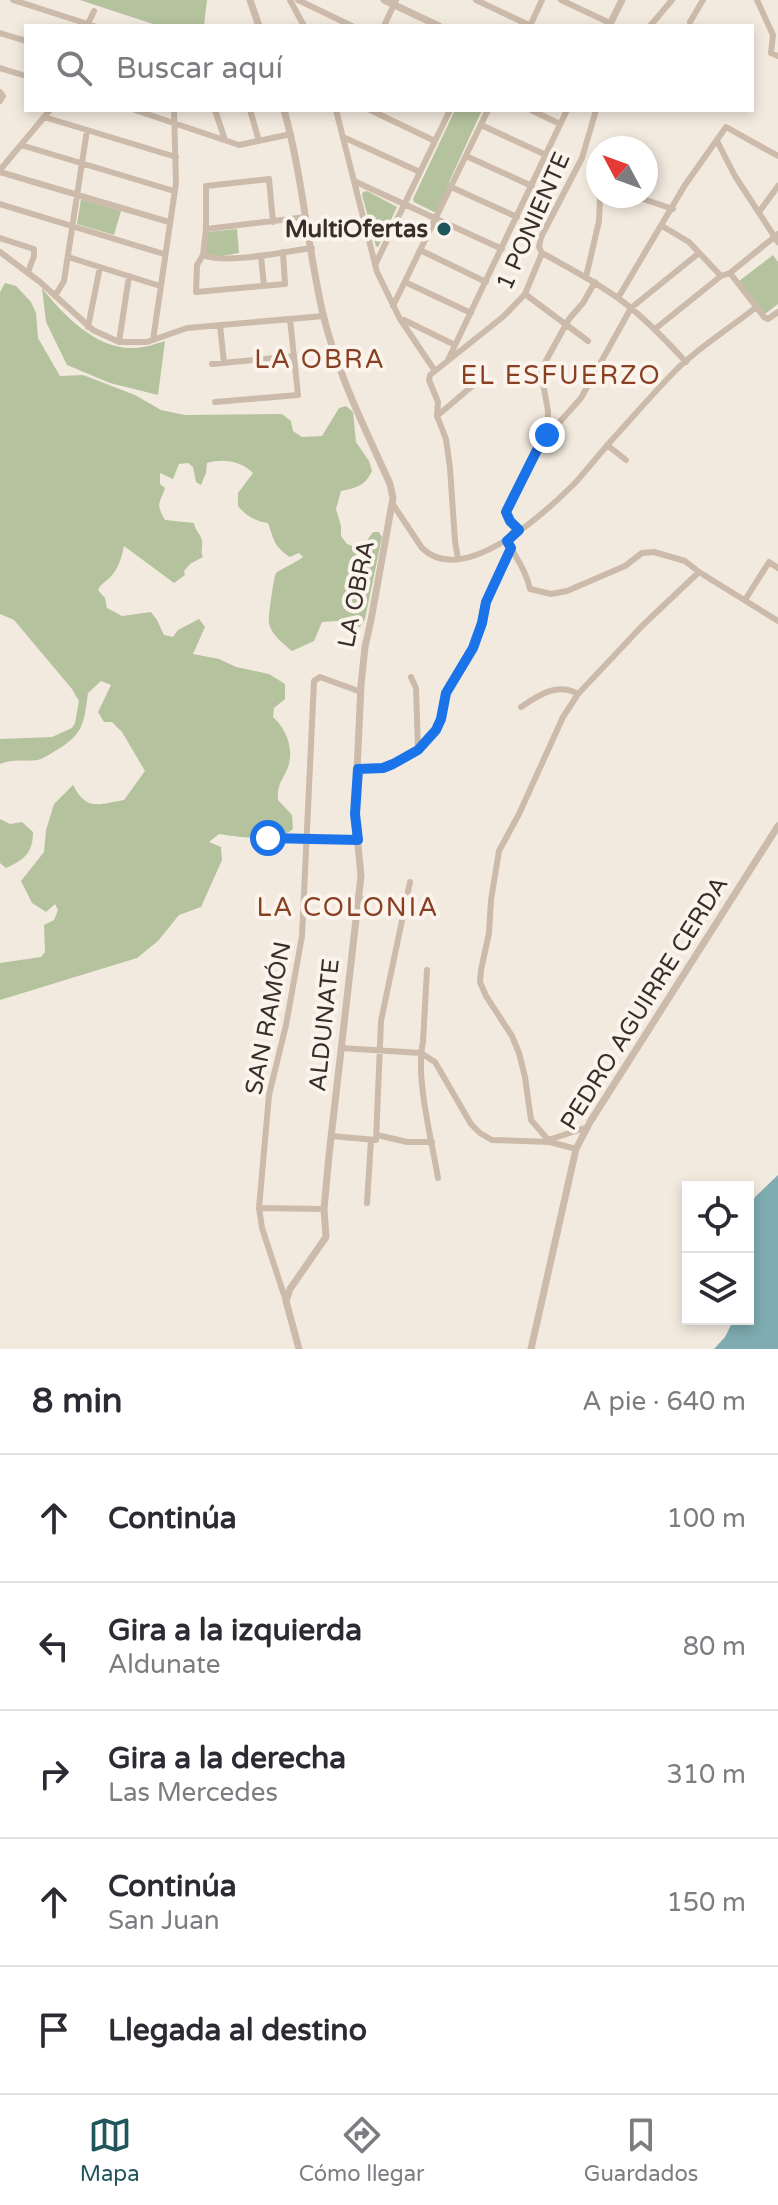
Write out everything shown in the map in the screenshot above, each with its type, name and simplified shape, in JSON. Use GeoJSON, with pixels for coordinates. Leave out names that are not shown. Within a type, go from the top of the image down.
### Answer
{"type":"FeatureCollection","features":[{"type":"Feature","properties":{"kind":"street"},"geometry":{"type":"LineString","coordinates":[[13,0],[87,24]]}},
{"type":"Feature","properties":{"kind":"street"},"geometry":{"type":"LineString","coordinates":[[250,0],[258,24]]}},
{"type":"Feature","properties":{"kind":"street"},"geometry":{"type":"LineString","coordinates":[[290,0],[303,24]]}},
{"type":"Feature","properties":{"kind":"street"},"geometry":{"type":"LineString","coordinates":[[298,0],[348,24]]}},
{"type":"Feature","properties":{"kind":"street"},"geometry":{"type":"LineString","coordinates":[[384,0],[395,2],[435,24]]}},
{"type":"Feature","properties":{"kind":"street"},"geometry":{"type":"LineString","coordinates":[[476,0],[527,24]]}},
{"type":"Feature","properties":{"kind":"street"},"geometry":{"type":"LineString","coordinates":[[497,10],[501,0]]}},
{"type":"Feature","properties":{"kind":"street"},"geometry":{"type":"LineString","coordinates":[[532,24],[542,0]]}},
{"type":"Feature","properties":{"kind":"street"},"geometry":{"type":"LineString","coordinates":[[561,0],[607,24]]}},
{"type":"Feature","properties":{"kind":"street"},"geometry":{"type":"LineString","coordinates":[[610,24],[622,0]]}},
{"type":"Feature","properties":{"kind":"street"},"geometry":{"type":"LineString","coordinates":[[652,24],[672,0]]}},
{"type":"Feature","properties":{"kind":"street"},"geometry":{"type":"LineString","coordinates":[[690,22],[703,0]]}},
{"type":"Feature","properties":{"kind":"street"},"geometry":{"type":"LineString","coordinates":[[757,0],[773,35],[774,54]]}},
{"type":"Feature","properties":{"kind":"street"},"geometry":{"type":"LineString","coordinates":[[385,24],[395,2]]}},
{"type":"Feature","properties":{"kind":"street"},"geometry":{"type":"LineString","coordinates":[[90,24],[94,11]]}},
{"type":"Feature","properties":{"kind":"street"},"geometry":{"type":"LineString","coordinates":[[0,33],[24,40]]}},
{"type":"Feature","properties":{"kind":"street"},"geometry":{"type":"LineString","coordinates":[[0,68],[24,75]]}},
{"type":"Feature","properties":{"kind":"street"},"geometry":{"type":"LineString","coordinates":[[48,112],[0,171],[169,222]]}},
{"type":"Feature","properties":{"kind":"street"},"geometry":{"type":"LineString","coordinates":[[142,112],[239,145],[291,134]]}},
{"type":"Feature","properties":{"kind":"street"},"geometry":{"type":"LineString","coordinates":[[153,340],[174,191],[174,112]]}},
{"type":"Feature","properties":{"kind":"street"},"geometry":{"type":"LineString","coordinates":[[216,112],[225,140]]}},
{"type":"Feature","properties":{"kind":"street"},"geometry":{"type":"LineString","coordinates":[[251,112],[259,141]]}},
{"type":"Feature","properties":{"kind":"street"},"geometry":{"type":"LineString","coordinates":[[285,112],[324,316],[344,382],[391,488],[392,503],[428,554],[439,558],[458,559],[509,544]]}},
{"type":"Feature","properties":{"kind":"street"},"geometry":{"type":"LineString","coordinates":[[337,112],[375,265],[400,319],[435,371],[429,380],[438,402],[445,409]]}},
{"type":"Feature","properties":{"kind":"street"},"geometry":{"type":"LineString","coordinates":[[339,120],[343,112]]}},
{"type":"Feature","properties":{"kind":"street"},"geometry":{"type":"LineString","coordinates":[[374,112],[435,141]]}},
{"type":"Feature","properties":{"kind":"street"},"geometry":{"type":"LineString","coordinates":[[375,265],[449,112]]}},
{"type":"Feature","properties":{"kind":"street"},"geometry":{"type":"LineString","coordinates":[[393,306],[487,112]]}},
{"type":"Feature","properties":{"kind":"street"},"geometry":{"type":"LineString","coordinates":[[535,112],[560,124]]}},
{"type":"Feature","properties":{"kind":"street"},"geometry":{"type":"LineString","coordinates":[[447,361],[566,112]]}},
{"type":"Feature","properties":{"kind":"street","name":"1 PONIENTE"},"geometry":{"type":"LineString","coordinates":[[435,371],[504,316],[525,294],[542,253],[539,247],[541,237],[582,158],[595,112]]}},
{"type":"Feature","properties":{"kind":"street"},"geometry":{"type":"LineString","coordinates":[[44,117],[176,157]]}},
{"type":"Feature","properties":{"kind":"street"},"geometry":{"type":"LineString","coordinates":[[481,125],[546,155]]}},
{"type":"Feature","properties":{"kind":"street"},"geometry":{"type":"LineString","coordinates":[[618,298],[685,185],[726,127],[778,156]]}},
{"type":"Feature","properties":{"kind":"street"},"geometry":{"type":"LineString","coordinates":[[55,296],[62,286],[68,257],[87,130]]}},
{"type":"Feature","properties":{"kind":"street"},"geometry":{"type":"LineString","coordinates":[[343,137],[420,172]]}},
{"type":"Feature","properties":{"kind":"street"},"geometry":{"type":"LineString","coordinates":[[655,329],[721,276],[730,273],[777,238],[735,176],[717,141]]}},
{"type":"Feature","properties":{"kind":"street"},"geometry":{"type":"LineString","coordinates":[[21,145],[174,191]]}},
{"type":"Feature","properties":{"kind":"street"},"geometry":{"type":"LineString","coordinates":[[466,156],[532,186]]}},
{"type":"Feature","properties":{"kind":"street"},"geometry":{"type":"LineString","coordinates":[[273,222],[269,179],[206,186],[206,229],[203,255],[197,265],[196,292],[285,284],[283,252]]}},
{"type":"Feature","properties":{"kind":"street"},"geometry":{"type":"LineString","coordinates":[[354,181],[502,249]]}},
{"type":"Feature","properties":{"kind":"street"},"geometry":{"type":"LineString","coordinates":[[759,212],[778,186]]}},
{"type":"Feature","properties":{"kind":"street"},"geometry":{"type":"LineString","coordinates":[[451,187],[517,217]]}},
{"type":"Feature","properties":{"kind":"street"},"geometry":{"type":"LineString","coordinates":[[0,204],[164,254]]}},
{"type":"Feature","properties":{"kind":"street"},"geometry":{"type":"LineString","coordinates":[[658,204],[673,209]]}},
{"type":"Feature","properties":{"kind":"street"},"geometry":{"type":"LineString","coordinates":[[586,277],[597,232],[599,208]]}},
{"type":"Feature","properties":{"kind":"street"},"geometry":{"type":"LineString","coordinates":[[206,229],[306,217]]}},
{"type":"Feature","properties":{"kind":"street"},"geometry":{"type":"LineString","coordinates":[[662,226],[682,237],[721,276]]}},
{"type":"Feature","properties":{"kind":"street"},"geometry":{"type":"LineString","coordinates":[[0,238],[34,249],[28,272]]}},
{"type":"Feature","properties":{"kind":"street"},"geometry":{"type":"LineString","coordinates":[[203,255],[211,259],[261,256],[312,248]]}},
{"type":"Feature","properties":{"kind":"street"},"geometry":{"type":"LineString","coordinates":[[420,250],[486,282]]}},
{"type":"Feature","properties":{"kind":"street"},"geometry":{"type":"LineString","coordinates":[[0,252],[28,272],[88,327],[119,342],[153,340],[182,329],[324,316]]}},
{"type":"Feature","properties":{"kind":"street"},"geometry":{"type":"LineString","coordinates":[[542,253],[618,298],[655,329],[686,362]]}},
{"type":"Feature","properties":{"kind":"street"},"geometry":{"type":"LineString","coordinates":[[519,530],[506,512],[547,435],[565,419],[581,398],[631,308],[699,253]]}},
{"type":"Feature","properties":{"kind":"street"},"geometry":{"type":"LineString","coordinates":[[261,256],[264,286]]}},
{"type":"Feature","properties":{"kind":"street"},"geometry":{"type":"LineString","coordinates":[[68,257],[160,286]]}},
{"type":"Feature","properties":{"kind":"street"},"geometry":{"type":"LineString","coordinates":[[88,327],[100,267]]}},
{"type":"Feature","properties":{"kind":"street"},"geometry":{"type":"LineString","coordinates":[[730,273],[755,308],[768,319],[778,312]]}},
{"type":"Feature","properties":{"kind":"street"},"geometry":{"type":"LineString","coordinates":[[119,342],[129,276]]}},
{"type":"Feature","properties":{"kind":"street"},"geometry":{"type":"LineString","coordinates":[[405,282],[471,313]]}},
{"type":"Feature","properties":{"kind":"street"},"geometry":{"type":"LineString","coordinates":[[547,435],[548,411],[541,372],[595,282]]}},
{"type":"Feature","properties":{"kind":"street"},"geometry":{"type":"LineString","coordinates":[[525,294],[588,341]]}},
{"type":"Feature","properties":{"kind":"street"},"geometry":{"type":"LineString","coordinates":[[358,769],[383,768],[418,750],[432,736],[439,724],[446,693],[473,648],[486,602],[509,544],[519,530],[567,491],[686,362],[755,308]]}},
{"type":"Feature","properties":{"kind":"street"},"geometry":{"type":"LineString","coordinates":[[215,402],[298,395],[290,319]]}},
{"type":"Feature","properties":{"kind":"street"},"geometry":{"type":"LineString","coordinates":[[400,319],[455,345]]}},
{"type":"Feature","properties":{"kind":"street"},"geometry":{"type":"LineString","coordinates":[[220,325],[224,363]]}},
{"type":"Feature","properties":{"kind":"street"},"geometry":{"type":"LineString","coordinates":[[212,364],[294,356]]}},
{"type":"Feature","properties":{"kind":"street"},"geometry":{"type":"LineString","coordinates":[[437,416],[477,382]]}},
{"type":"Feature","properties":{"kind":"street"},"geometry":{"type":"LineString","coordinates":[[438,402],[437,416],[449,456],[458,559]]}},
{"type":"Feature","properties":{"kind":"street"},"geometry":{"type":"LineString","coordinates":[[607,445],[626,460]]}},
{"type":"Feature","properties":{"kind":"street","name":"LA OBRA"},"geometry":{"type":"LineString","coordinates":[[361,692],[365,647],[392,503]]}},
{"type":"Feature","properties":{"kind":"street"},"geometry":{"type":"LineString","coordinates":[[509,544],[527,576],[530,589],[551,594],[567,591],[610,573],[648,552],[685,561],[778,621]]}},
{"type":"Feature","properties":{"kind":"street"},"geometry":{"type":"LineString","coordinates":[[745,600],[769,562],[778,568]]}},
{"type":"Feature","properties":{"kind":"street"},"geometry":{"type":"LineString","coordinates":[[549,1141],[531,1120],[519,1053],[480,982],[499,851],[563,717],[578,694],[643,625],[699,572]]}},
{"type":"Feature","properties":{"kind":"street","name":"SAN RAMÓN"},"geometry":{"type":"LineString","coordinates":[[286,1301],[262,1228],[259,1208],[269,1095],[286,1025],[302,936],[314,681],[320,677],[361,692]]}},
{"type":"Feature","properties":{"kind":"street"},"geometry":{"type":"LineString","coordinates":[[411,677],[416,688],[418,750]]}},
{"type":"Feature","properties":{"kind":"street"},"geometry":{"type":"LineString","coordinates":[[521,707],[544,692],[561,687],[578,694]]}},
{"type":"Feature","properties":{"kind":"street","name":"ALDUNATE"},"geometry":{"type":"LineString","coordinates":[[286,1301],[290,1289],[326,1237],[324,1209],[331,1136],[361,876],[355,814],[361,692]]}},
{"type":"Feature","properties":{"kind":"street","name":"PEDRO AGUIRRE CERDA"},"geometry":{"type":"LineString","coordinates":[[531,1349],[576,1149],[778,826]]}},
{"type":"Feature","properties":{"kind":"street"},"geometry":{"type":"LineString","coordinates":[[268,838],[358,840]]}},
{"type":"Feature","properties":{"kind":"street"},"geometry":{"type":"LineString","coordinates":[[367,1203],[381,1021],[410,882]]}},
{"type":"Feature","properties":{"kind":"street"},"geometry":{"type":"LineString","coordinates":[[359,899],[406,904]]}},
{"type":"Feature","properties":{"kind":"street"},"geometry":{"type":"LineString","coordinates":[[427,970],[421,1053],[426,1110],[438,1178]]}},
{"type":"Feature","properties":{"kind":"street"},"geometry":{"type":"LineString","coordinates":[[341,1048],[421,1053],[435,1062],[471,1124],[480,1133],[492,1140],[549,1141],[576,1149]]}},
{"type":"Feature","properties":{"kind":"street"},"geometry":{"type":"LineString","coordinates":[[549,1141],[588,1127]]}},
{"type":"Feature","properties":{"kind":"street"},"geometry":{"type":"LineString","coordinates":[[331,1136],[432,1142]]}},
{"type":"Feature","properties":{"kind":"street"},"geometry":{"type":"LineString","coordinates":[[259,1208],[324,1209]]}},
{"type":"Feature","properties":{"kind":"street"},"geometry":{"type":"LineString","coordinates":[[286,1301],[299,1349]]}},
{"type":"Feature","properties":{"kind":"green space"},"geometry":{"type":"Polygon","coordinates":[[[80,0],[207,0],[204,24],[153,24],[80,0]]]}},
{"type":"Feature","properties":{"kind":"green space"},"geometry":{"type":"Polygon","coordinates":[[[454,112],[481,112],[438,211],[434,212],[413,199],[454,112]]]}},
{"type":"Feature","properties":{"kind":"green space"},"geometry":{"type":"Polygon","coordinates":[[[367,191],[397,207],[378,247],[362,195],[367,191]]]}},
{"type":"Feature","properties":{"kind":"green space"},"geometry":{"type":"Polygon","coordinates":[[[81,199],[121,211],[114,235],[77,224],[81,199]]]}},
{"type":"Feature","properties":{"kind":"green space"},"geometry":{"type":"Polygon","coordinates":[[[237,229],[239,253],[211,258],[206,255],[207,232],[237,229]]]}},
{"type":"Feature","properties":{"kind":"green space"},"geometry":{"type":"Polygon","coordinates":[[[773,255],[778,262],[778,304],[765,314],[739,281],[773,255]]]}},
{"type":"Feature","properties":{"kind":"green space"},"geometry":{"type":"Polygon","coordinates":[[[5,283],[16,286],[31,302],[36,313],[38,338],[60,376],[83,375],[135,395],[161,410],[185,415],[282,414],[291,421],[293,431],[302,437],[322,436],[339,408],[346,406],[353,412],[356,442],[372,471],[360,486],[341,491],[336,509],[341,536],[347,544],[361,549],[373,532],[379,532],[382,537],[365,619],[360,627],[337,621],[322,622],[314,641],[292,651],[272,631],[270,605],[276,573],[303,557],[299,553],[290,557],[281,550],[268,523],[251,518],[238,506],[238,493],[253,473],[238,463],[207,463],[201,485],[196,482],[193,467],[188,463],[179,464],[173,479],[160,473],[160,484],[165,488],[159,504],[165,520],[194,523],[201,539],[203,557],[190,564],[184,571],[185,575],[174,583],[124,546],[115,571],[98,590],[105,598],[107,608],[122,616],[151,612],[164,635],[173,637],[178,630],[199,619],[205,627],[193,654],[269,674],[285,684],[285,699],[274,708],[273,717],[285,732],[289,744],[289,764],[280,784],[278,800],[292,815],[293,829],[268,838],[219,834],[209,842],[221,847],[222,860],[201,907],[179,915],[158,941],[137,958],[0,1000],[0,963],[41,957],[45,952],[44,925],[54,920],[58,910],[55,904],[46,912],[32,903],[21,881],[44,852],[46,830],[54,804],[73,785],[89,803],[124,800],[145,771],[122,732],[112,722],[104,722],[98,712],[111,685],[101,681],[88,693],[83,721],[71,740],[38,760],[0,764],[0,739],[52,737],[72,728],[79,701],[14,620],[0,614],[0,292],[5,283]]]}},
{"type":"Feature","properties":{"kind":"green space"},"geometry":{"type":"Polygon","coordinates":[[[42,288],[82,329],[107,343],[134,348],[165,341],[158,395],[110,383],[67,365],[46,322],[42,288]]]}},
{"type":"Feature","properties":{"kind":"green space"},"geometry":{"type":"Polygon","coordinates":[[[0,819],[10,824],[22,822],[33,832],[26,855],[6,868],[0,863],[0,819]]]}},
{"type":"Feature","properties":{"kind":"water"},"geometry":{"type":"Polygon","coordinates":[[[778,1175],[778,1349],[714,1349],[731,1325],[754,1325],[755,1197],[778,1175]]]}},
{"type":"Feature","properties":{"kind":"place","name":"MultiOfertas"},"geometry":{"type":"Point","coordinates":[444,229]}},
{"type":"Feature","properties":{"kind":"district","name":"LA OBRA"},"geometry":{"type":"Point","coordinates":[320,359]}},
{"type":"Feature","properties":{"kind":"district","name":"EL ESFUERZO"},"geometry":{"type":"Point","coordinates":[561,375]}},
{"type":"Feature","properties":{"kind":"district","name":"LA COLONIA"},"geometry":{"type":"Point","coordinates":[348,907]}},
{"type":"Feature","properties":{"kind":"route"},"geometry":{"type":"LineString","coordinates":[[268,838],[358,840],[355,814],[358,769],[383,768],[393,764],[418,750],[432,736],[441,719],[449,686],[473,648],[486,602],[511,548],[507,541],[519,530],[506,512],[547,435]]}}]}
